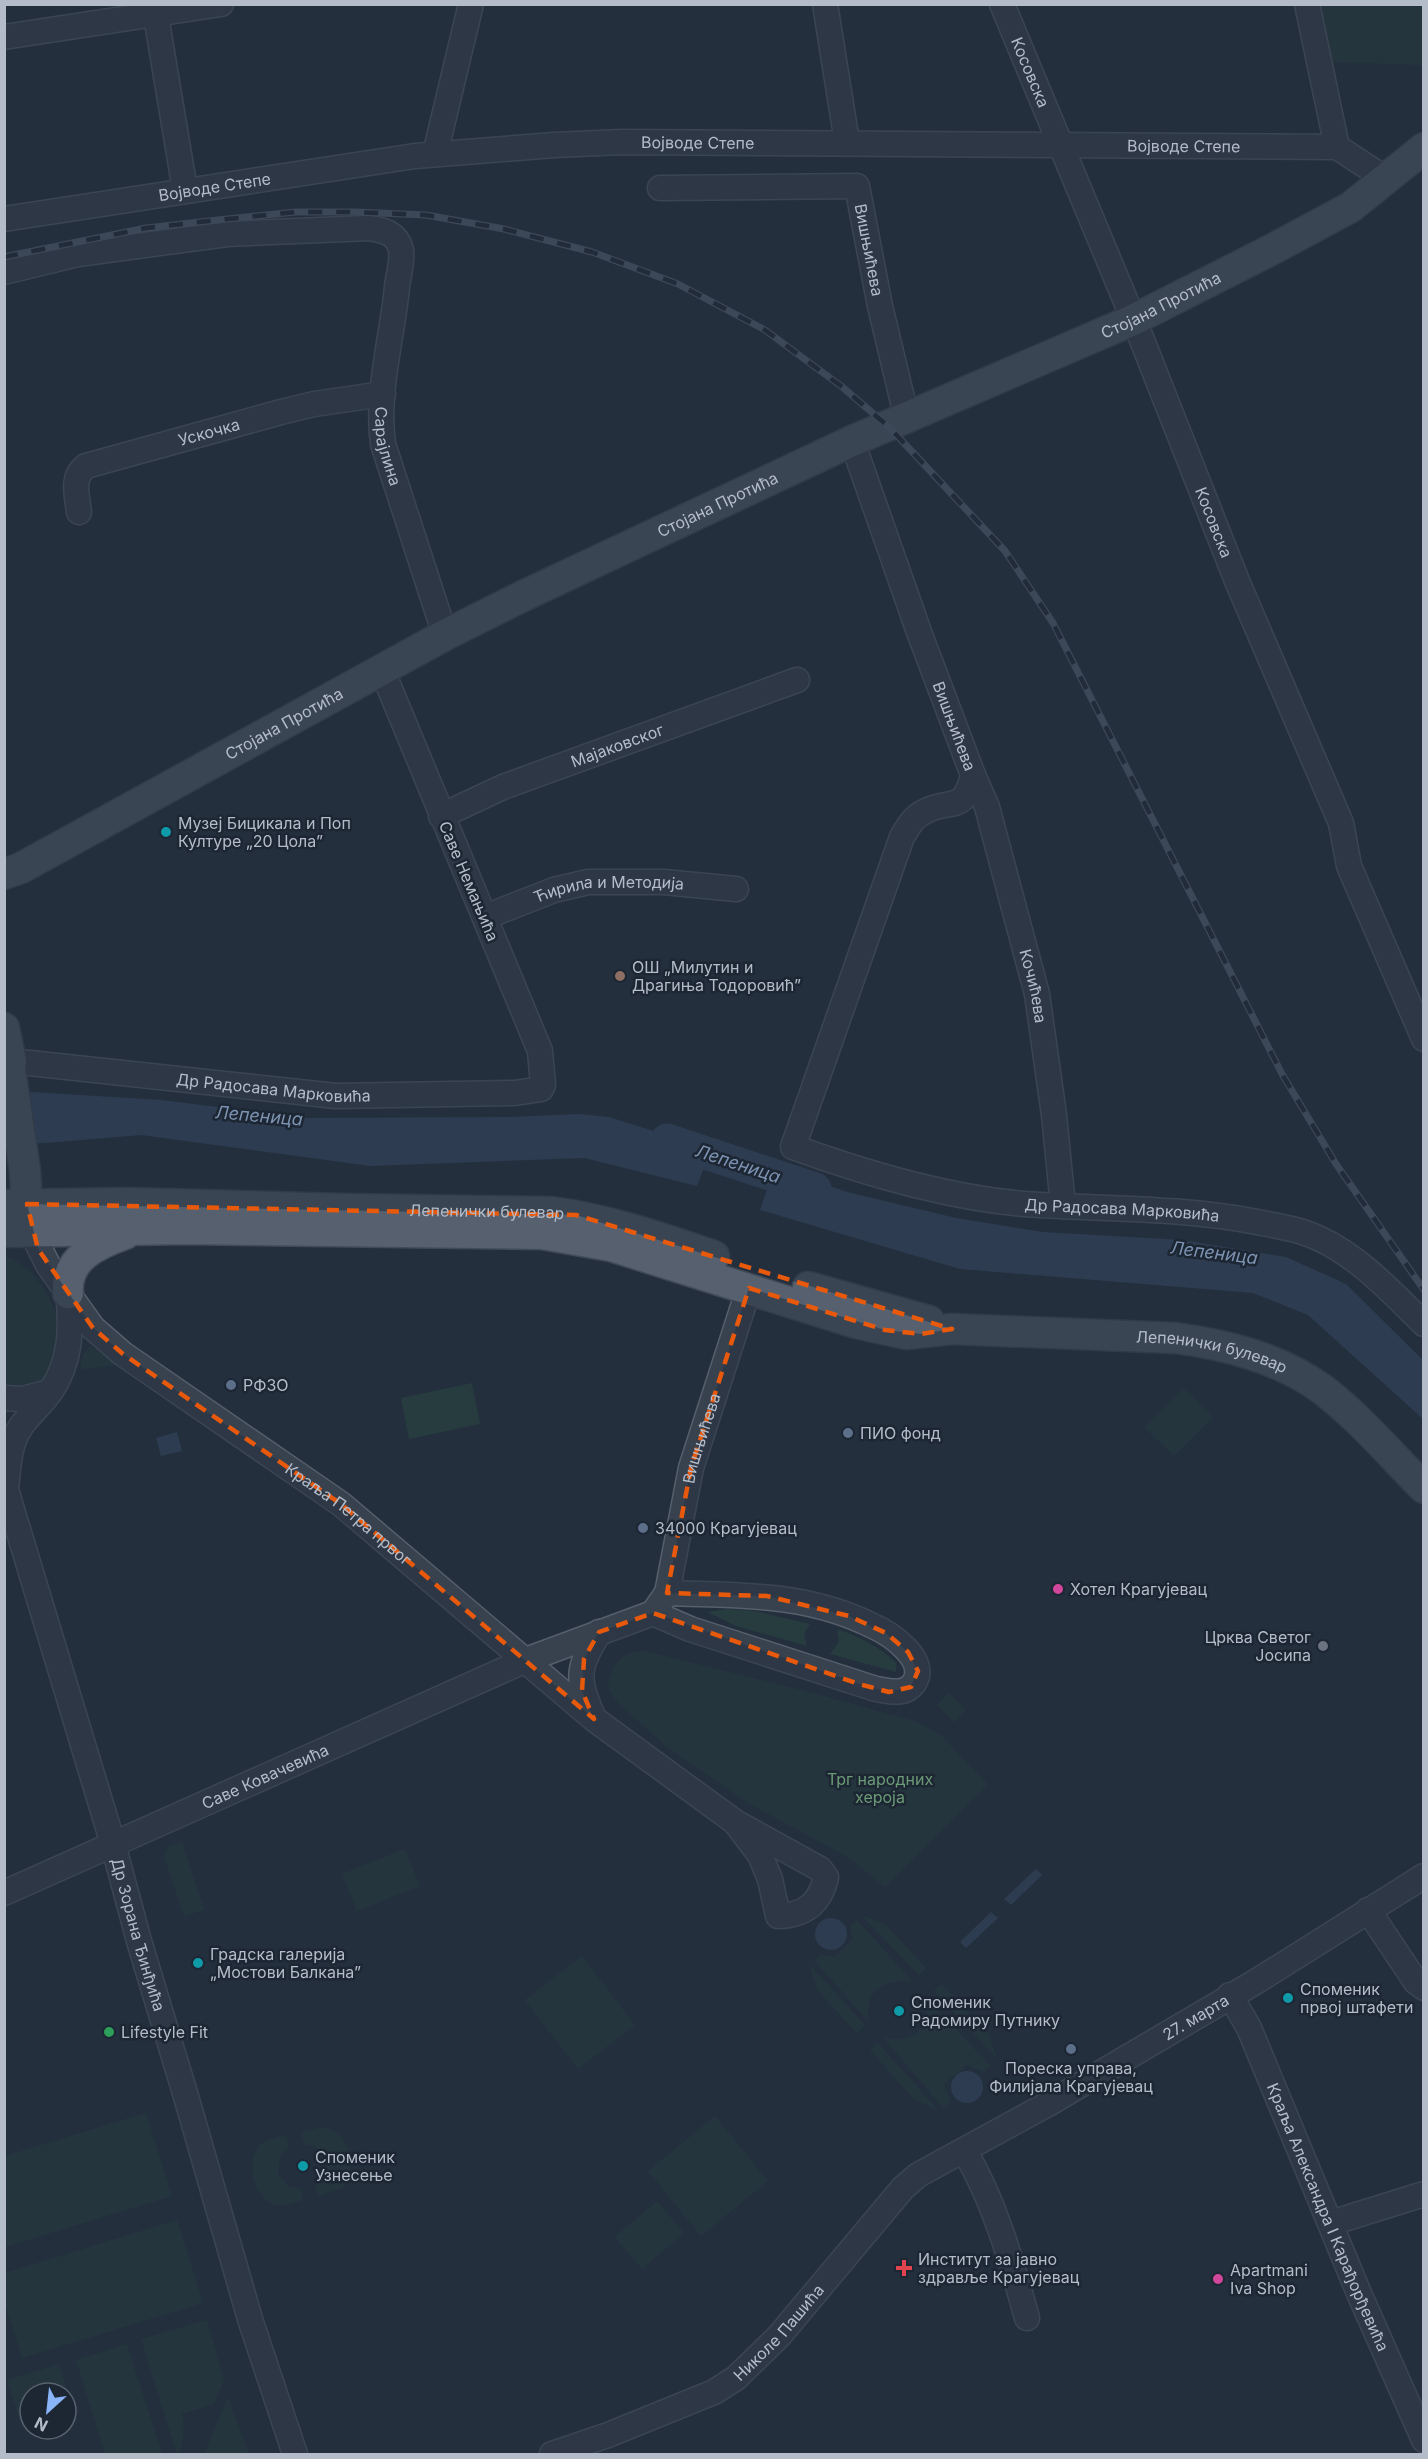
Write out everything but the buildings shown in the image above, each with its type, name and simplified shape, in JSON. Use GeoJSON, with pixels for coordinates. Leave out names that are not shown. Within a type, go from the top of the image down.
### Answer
{"type":"FeatureCollection","features":[{"type":"Feature","properties":{"kind":"main road","name":"Стојана Протића"},"geometry":{"type":"LineString","coordinates":[[10,873],[445,635],[523,596],[852,441],[1133,320],[1315,227],[1351,207],[1424,148]]}},
{"type":"Feature","properties":{"kind":"main road"},"geometry":{"type":"LineString","coordinates":[[4,898],[10,873]]}},
{"type":"Feature","properties":{"kind":"main road"},"geometry":{"type":"LineString","coordinates":[[4,1028],[25,1171],[17,1218]]}},
{"type":"Feature","properties":{"kind":"main road","name":"Лепенички булевар"},"geometry":{"type":"LineString","coordinates":[[17,1218],[127,1203],[520,1211],[576,1215],[637,1231],[813,1289],[910,1314],[952,1329]]}},
{"type":"Feature","properties":{"kind":"main road","name":"Лепенички булевар"},"geometry":{"type":"LineString","coordinates":[[17,1218],[133,1231],[186,1229],[542,1234],[611,1245],[856,1323],[906,1334],[952,1329],[1176,1338],[1203,1342],[1253,1354],[1276,1363],[1322,1389],[1424,1488]]}},
{"type":"Feature","properties":{"kind":"main road"},"geometry":{"type":"LineString","coordinates":[[68,1293],[71,1271],[80,1258],[102,1242],[133,1231]]}},
{"type":"Feature","properties":{"kind":"street"},"geometry":{"type":"LineString","coordinates":[[4,37],[155,10],[221,4]]}},
{"type":"Feature","properties":{"kind":"street"},"geometry":{"type":"LineString","coordinates":[[435,154],[471,4]]}},
{"type":"Feature","properties":{"kind":"street"},"geometry":{"type":"LineString","coordinates":[[825,4],[847,142]]}},
{"type":"Feature","properties":{"kind":"street","name":"Косовска"},"geometry":{"type":"LineString","coordinates":[[1002,4],[1062,145],[1237,581],[1341,822],[1349,866],[1424,1039]]}},
{"type":"Feature","properties":{"kind":"street"},"geometry":{"type":"LineString","coordinates":[[1307,4],[1337,147],[1386,178]]}},
{"type":"Feature","properties":{"kind":"street"},"geometry":{"type":"LineString","coordinates":[[155,10],[185,190]]}},
{"type":"Feature","properties":{"kind":"street","name":"Војводе Степе"},"geometry":{"type":"LineString","coordinates":[[4,219],[346,165],[435,154],[554,145],[622,142],[847,142],[1337,147]]}},
{"type":"Feature","properties":{"kind":"street","name":"Вишњићева"},"geometry":{"type":"LineString","coordinates":[[660,188],[857,186],[880,306],[907,419]]}},
{"type":"Feature","properties":{"kind":"street","name":"Сарајлина"},"geometry":{"type":"LineString","coordinates":[[4,272],[78,254],[227,234],[369,228],[384,230],[391,234],[400,250],[394,317],[383,394],[381,428],[383,444],[445,635]]}},
{"type":"Feature","properties":{"kind":"street","name":"Ускочка"},"geometry":{"type":"LineString","coordinates":[[79,512],[76,479],[79,471],[86,466],[281,412],[314,404],[383,394]]}},
{"type":"Feature","properties":{"kind":"street","name":"Вишњићева"},"geometry":{"type":"LineString","coordinates":[[793,1147],[902,837],[914,818],[925,811],[955,805],[965,797],[973,775],[852,441]]}},
{"type":"Feature","properties":{"kind":"street","name":"Саве Немањића"},"geometry":{"type":"LineString","coordinates":[[382,670],[540,1051],[543,1085],[536,1092]]}},
{"type":"Feature","properties":{"kind":"street","name":"Мајаковског"},"geometry":{"type":"LineString","coordinates":[[441,816],[504,787],[796,680]]}},
{"type":"Feature","properties":{"kind":"street","name":"Кочићева"},"geometry":{"type":"LineString","coordinates":[[973,775],[987,807],[1037,994],[1054,1114],[1063,1206]]}},
{"type":"Feature","properties":{"kind":"street","name":"Ћирила и Методија"},"geometry":{"type":"LineString","coordinates":[[485,917],[554,890],[588,882],[664,882],[736,889]]}},
{"type":"Feature","properties":{"kind":"street","name":"Др Радосава Марковића"},"geometry":{"type":"LineString","coordinates":[[11,1067],[336,1096],[536,1092]]}},
{"type":"Feature","properties":{"kind":"street","name":"Др Радосава Марковића"},"geometry":{"type":"LineString","coordinates":[[793,1147],[853,1167],[960,1194],[1003,1202],[1218,1216],[1266,1223],[1308,1234],[1331,1244],[1354,1260],[1424,1324]]}},
{"type":"Feature","properties":{"kind":"street","name":"Краља Петра првог"},"geometry":{"type":"LineString","coordinates":[[17,1218],[93,1328],[123,1354],[341,1504],[526,1660]]}},
{"type":"Feature","properties":{"kind":"street","name":"Вишњићева"},"geometry":{"type":"LineString","coordinates":[[667,1593],[691,1468],[749,1288]]}},
{"type":"Feature","properties":{"kind":"street"},"geometry":{"type":"LineString","coordinates":[[5,1486],[16,1434],[26,1417],[50,1392],[68,1356],[71,1318],[68,1293]]}},
{"type":"Feature","properties":{"kind":"street"},"geometry":{"type":"LineString","coordinates":[[4,1398],[22,1399],[50,1392]]}},
{"type":"Feature","properties":{"kind":"street","name":"Др Зорана Ђинђића"},"geometry":{"type":"LineString","coordinates":[[5,1486],[113,1844],[139,1941],[250,2319],[295,2454]]}},
{"type":"Feature","properties":{"kind":"street"},"geometry":{"type":"LineString","coordinates":[[652,1613],[700,1632],[876,1689],[903,1691],[910,1688],[916,1680],[918,1671],[914,1662],[898,1642],[873,1626],[849,1616],[806,1603],[767,1596],[667,1593],[652,1613],[526,1660],[594,1719],[735,1822]]}},
{"type":"Feature","properties":{"kind":"street"},"geometry":{"type":"LineString","coordinates":[[594,1719],[582,1691],[581,1679],[584,1659],[599,1632]]}},
{"type":"Feature","properties":{"kind":"street","name":"Саве Ковачевића"},"geometry":{"type":"LineString","coordinates":[[4,1893],[526,1660]]}},
{"type":"Feature","properties":{"kind":"street","name":"27. марта"},"geometry":{"type":"LineString","coordinates":[[964,2150],[1048,2104],[1424,1876]]}},
{"type":"Feature","properties":{"kind":"street"},"geometry":{"type":"LineString","coordinates":[[1368,1910],[1416,1982],[1424,1988]]}},
{"type":"Feature","properties":{"kind":"street","name":"Краља Александра I Карађорђевића"},"geometry":{"type":"LineString","coordinates":[[1230,1995],[1249,2028],[1423,2439]]}},
{"type":"Feature","properties":{"kind":"street"},"geometry":{"type":"LineString","coordinates":[[964,2150],[985,2188],[1011,2260],[1027,2318]]}},
{"type":"Feature","properties":{"kind":"street","name":"Николе Пашића"},"geometry":{"type":"LineString","coordinates":[[552,2454],[608,2435],[685,2404],[714,2392],[736,2378],[779,2336],[903,2188],[918,2175],[964,2150]]}},
{"type":"Feature","properties":{"kind":"street"},"geometry":{"type":"LineString","coordinates":[[1331,2223],[1424,2194]]}},
{"type":"Feature","properties":{"kind":"highlighted area"},"geometry":{"type":"Polygon","coordinates":[[[27,1204],[576,1215],[952,1329],[921,1334],[885,1330],[749,1288],[691,1468],[667,1593],[767,1596],[849,1616],[886,1633],[908,1652],[918,1671],[911,1687],[889,1692],[859,1684],[653,1613],[599,1632],[584,1659],[582,1691],[594,1719],[341,1504],[123,1354],[93,1328],[38,1249],[27,1204]]]}},
{"type":"Feature","properties":{"kind":"green space"},"geometry":{"type":"Polygon","coordinates":[[[1311,5],[1423,5],[1423,65],[1325,62],[1311,5]]]}},
{"type":"Feature","properties":{"kind":"green space"},"geometry":{"type":"Polygon","coordinates":[[[4,1256],[18,1262],[31,1272],[42,1285],[57,1317],[61,1334],[61,1350],[57,1364],[40,1387],[5,1389],[4,1256]]]}},
{"type":"Feature","properties":{"kind":"green space"},"geometry":{"type":"Polygon","coordinates":[[[90,1346],[120,1363],[119,1365],[80,1369],[83,1354],[90,1346]]]}},
{"type":"Feature","properties":{"kind":"green space"},"geometry":{"type":"Polygon","coordinates":[[[472,1383],[480,1424],[409,1439],[401,1398],[472,1383]]]}},
{"type":"Feature","properties":{"kind":"green space"},"geometry":{"type":"Polygon","coordinates":[[[1183,1388],[1213,1417],[1174,1456],[1144,1427],[1183,1388]]]}},
{"type":"Feature","properties":{"kind":"green space"},"geometry":{"type":"Polygon","coordinates":[[[727,1609],[755,1611],[810,1624],[804,1634],[807,1646],[736,1626],[707,1612],[727,1609]]]}},
{"type":"Feature","properties":{"kind":"green space"},"geometry":{"type":"Polygon","coordinates":[[[837,1629],[883,1652],[896,1663],[896,1672],[830,1654],[839,1642],[837,1629]]]}},
{"type":"Feature","properties":{"kind":"green space","name":"Трг народних хероја"},"geometry":{"type":"Polygon","coordinates":[[[645,1651],[918,1722],[942,1736],[988,1785],[885,1887],[849,1858],[748,1803],[667,1747],[617,1702],[608,1688],[614,1666],[618,1660],[629,1654],[645,1651]]]}},
{"type":"Feature","properties":{"kind":"green space"},"geometry":{"type":"Polygon","coordinates":[[[949,1693],[966,1710],[954,1722],[937,1705],[949,1693]]]}},
{"type":"Feature","properties":{"kind":"green space"},"geometry":{"type":"Polygon","coordinates":[[[182,1842],[204,1910],[184,1916],[164,1856],[169,1846],[182,1842]]]}},
{"type":"Feature","properties":{"kind":"green space"},"geometry":{"type":"Polygon","coordinates":[[[405,1849],[420,1886],[357,1911],[342,1874],[405,1849]]]}},
{"type":"Feature","properties":{"kind":"green space"},"geometry":{"type":"Polygon","coordinates":[[[861,1915],[885,1924],[926,1968],[919,1975],[861,1915]]]}},
{"type":"Feature","properties":{"kind":"green space"},"geometry":{"type":"Polygon","coordinates":[[[857,1920],[913,1982],[893,1982],[878,1988],[869,2002],[869,2022],[815,1961],[821,1954],[834,1957],[853,1939],[850,1926],[857,1920]]]}},
{"type":"Feature","properties":{"kind":"green space"},"geometry":{"type":"Polygon","coordinates":[[[582,1956],[635,2025],[578,2069],[525,2000],[582,1956]]]}},
{"type":"Feature","properties":{"kind":"green space"},"geometry":{"type":"Polygon","coordinates":[[[809,1964],[865,2025],[857,2033],[818,1991],[809,1964]]]}},
{"type":"Feature","properties":{"kind":"green space"},"geometry":{"type":"Polygon","coordinates":[[[942,1984],[989,2034],[997,2059],[934,1991],[942,1984]]]}},
{"type":"Feature","properties":{"kind":"green space"},"geometry":{"type":"Polygon","coordinates":[[[926,1998],[991,2066],[983,2072],[967,2065],[944,2084],[951,2102],[943,2108],[883,2037],[904,2039],[918,2032],[925,2018],[926,1998]]]}},
{"type":"Feature","properties":{"kind":"green space"},"geometry":{"type":"Polygon","coordinates":[[[878,2043],[939,2111],[914,2099],[870,2050],[878,2043]]]}},
{"type":"Feature","properties":{"kind":"green space"},"geometry":{"type":"Polygon","coordinates":[[[146,2113],[172,2196],[5,2247],[5,2156],[146,2113]]]}},
{"type":"Feature","properties":{"kind":"green space"},"geometry":{"type":"Polygon","coordinates":[[[715,2116],[768,2181],[701,2236],[648,2171],[715,2116]]]}},
{"type":"Feature","properties":{"kind":"green space"},"geometry":{"type":"Polygon","coordinates":[[[323,2127],[332,2130],[345,2143],[349,2152],[350,2171],[343,2188],[318,2196],[315,2185],[323,2178],[325,2160],[316,2147],[304,2145],[301,2132],[323,2127]]]}},
{"type":"Feature","properties":{"kind":"green space"},"geometry":{"type":"Polygon","coordinates":[[[286,2135],[289,2148],[280,2156],[278,2174],[289,2187],[300,2188],[303,2200],[275,2205],[268,2201],[257,2188],[253,2160],[260,2145],[286,2135]]]}},
{"type":"Feature","properties":{"kind":"green space"},"geometry":{"type":"Polygon","coordinates":[[[657,2201],[684,2233],[642,2269],[615,2237],[657,2201]]]}},
{"type":"Feature","properties":{"kind":"green space"},"geometry":{"type":"Polygon","coordinates":[[[177,2220],[203,2303],[22,2358],[5,2303],[5,2273],[177,2220]]]}},
{"type":"Feature","properties":{"kind":"green space"},"geometry":{"type":"Polygon","coordinates":[[[207,2320],[224,2381],[214,2404],[182,2414],[183,2439],[179,2454],[177,2454],[141,2339],[207,2320]]]}},
{"type":"Feature","properties":{"kind":"green space"},"geometry":{"type":"Polygon","coordinates":[[[127,2344],[162,2454],[105,2454],[76,2360],[127,2344]]]}},
{"type":"Feature","properties":{"kind":"green space"},"geometry":{"type":"Polygon","coordinates":[[[59,2364],[64,2381],[18,2381],[18,2415],[7,2380],[59,2364]]]}},
{"type":"Feature","properties":{"kind":"green space"},"geometry":{"type":"Polygon","coordinates":[[[228,2397],[249,2454],[204,2454],[228,2397]]]}},
{"type":"Feature","properties":{"kind":"water"},"geometry":{"type":"Polygon","coordinates":[[[32,1092],[161,1100],[308,1118],[510,1117],[579,1114],[609,1117],[711,1149],[697,1186],[584,1158],[370,1166],[141,1135],[5,1144],[4,1098],[32,1092]]]}},
{"type":"Feature","properties":{"kind":"water"},"geometry":{"type":"Polygon","coordinates":[[[775,1167],[847,1192],[956,1218],[1043,1232],[1182,1240],[1286,1257],[1346,1284],[1423,1360],[1423,1419],[1308,1315],[1253,1293],[960,1269],[760,1210],[775,1167]]]}},
{"type":"Feature","properties":{"kind":"water"},"geometry":{"type":"Polygon","coordinates":[[[177,1432],[182,1451],[161,1456],[156,1438],[177,1432]]]}},
{"type":"Feature","properties":{"kind":"water"},"geometry":{"type":"Polygon","coordinates":[[[1036,1869],[1042,1875],[1011,1905],[1004,1899],[1036,1869]]]}},
{"type":"Feature","properties":{"kind":"water"},"geometry":{"type":"Polygon","coordinates":[[[991,1912],[998,1918],[966,1948],[960,1942],[991,1912]]]}},
{"type":"Feature","properties":{"kind":"water"},"geometry":{"type":"Polygon","coordinates":[[[831,1918],[842,1923],[847,1934],[842,1945],[831,1950],[820,1945],[815,1934],[820,1923],[831,1918]]]}},
{"type":"Feature","properties":{"kind":"water"},"geometry":{"type":"Polygon","coordinates":[[[967,2071],[978,2076],[983,2087],[978,2098],[967,2103],[956,2098],[951,2087],[956,2076],[967,2071]]]}},
{"type":"Feature","properties":{"kind":"waterway","name":"Лепеница"},"geometry":{"type":"LineString","coordinates":[[667,1140],[815,1189]]}},
{"type":"Feature","properties":{"kind":"railway"},"geometry":{"type":"LineString","coordinates":[[4,257],[146,228],[296,212],[426,215],[504,229],[592,252],[678,284],[765,330],[841,386],[889,427],[1005,551],[1053,623],[1282,1074],[1336,1164],[1424,1290]]}},
{"type":"Feature","properties":{"kind":"place","name":"Музеј Бицикала и Поп Културе „20 Цола”"},"geometry":{"type":"Point","coordinates":[166,832]}},
{"type":"Feature","properties":{"kind":"place","name":"ОШ „Милутин и Драгиња Тодоровић”"},"geometry":{"type":"Point","coordinates":[620,976]}},
{"type":"Feature","properties":{"kind":"place","name":"РФЗО"},"geometry":{"type":"Point","coordinates":[231,1385]}},
{"type":"Feature","properties":{"kind":"place","name":"ПИО фонд"},"geometry":{"type":"Point","coordinates":[848,1433]}},
{"type":"Feature","properties":{"kind":"place","name":"34000 Крагујевац"},"geometry":{"type":"Point","coordinates":[643,1528]}},
{"type":"Feature","properties":{"kind":"place","name":"Хотел Крагујевац"},"geometry":{"type":"Point","coordinates":[1058,1589]}},
{"type":"Feature","properties":{"kind":"place","name":"Црква Светог Јосипа"},"geometry":{"type":"Point","coordinates":[1323,1646]}},
{"type":"Feature","properties":{"kind":"place","name":"Градска галерија „Мостови Балкана”"},"geometry":{"type":"Point","coordinates":[198,1963]}},
{"type":"Feature","properties":{"kind":"place","name":"Споменик првој штафети"},"geometry":{"type":"Point","coordinates":[1288,1998]}},
{"type":"Feature","properties":{"kind":"place","name":"Споменик Радомиру Путнику"},"geometry":{"type":"Point","coordinates":[899,2011]}},
{"type":"Feature","properties":{"kind":"place","name":"Lifestyle Fit"},"geometry":{"type":"Point","coordinates":[109,2032]}},
{"type":"Feature","properties":{"kind":"place","name":"Пореска управа, Филијала Крагујевац"},"geometry":{"type":"Point","coordinates":[1071,2049]}},
{"type":"Feature","properties":{"kind":"place","name":"Споменик Узнесење"},"geometry":{"type":"Point","coordinates":[303,2166]}},
{"type":"Feature","properties":{"kind":"place","name":"Институт за јавно здравље Крагујевац"},"geometry":{"type":"Point","coordinates":[904,2268]}},
{"type":"Feature","properties":{"kind":"place","name":"Apartmani Iva Shop"},"geometry":{"type":"Point","coordinates":[1218,2279]}}]}
